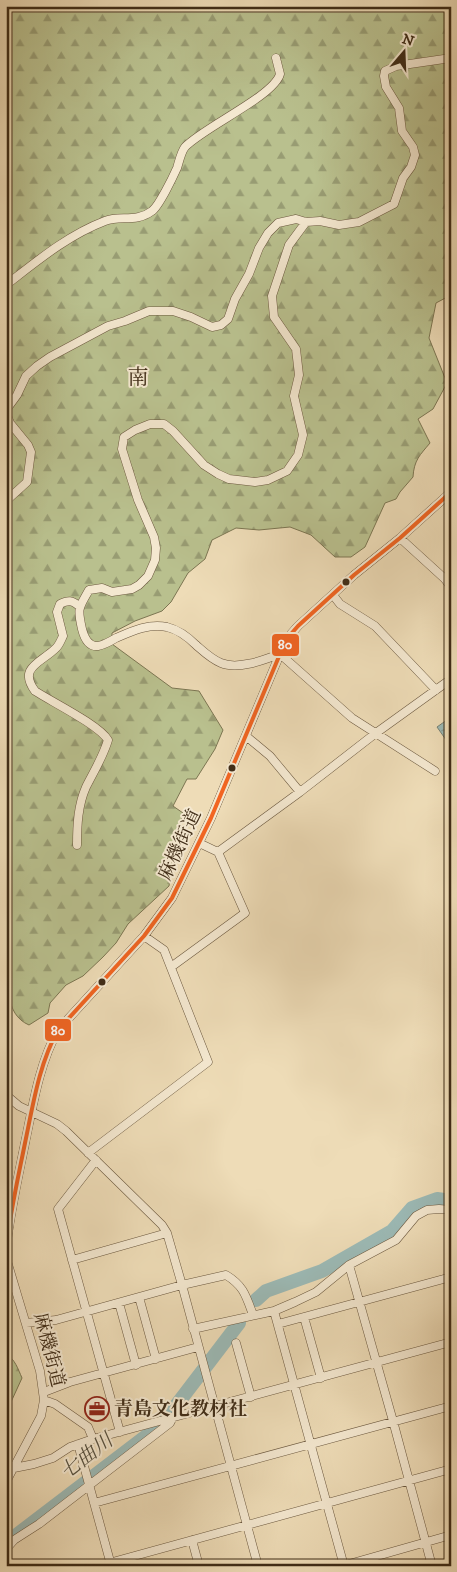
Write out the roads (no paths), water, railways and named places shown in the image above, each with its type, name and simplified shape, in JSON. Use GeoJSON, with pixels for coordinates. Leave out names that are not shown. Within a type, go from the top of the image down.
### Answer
{"type":"FeatureCollection","features":[{"type":"Feature","properties":{"kind":"street"},"geometry":{"type":"LineString","coordinates":[[6,285],[61,243],[107,220],[133,219],[153,210],[173,178],[184,149],[216,124],[230,117],[276,83],[280,74],[276,58]]}},
{"type":"Feature","properties":{"kind":"street"},"geometry":{"type":"LineString","coordinates":[[6,501],[27,482],[31,452],[10,423],[6,412],[26,376],[50,357],[108,326],[149,311],[174,311],[212,327],[221,325],[228,319],[235,299],[249,274],[259,248],[268,233],[278,223],[296,219],[306,222],[320,221],[338,225],[359,222],[394,204],[403,178],[411,168],[415,155],[413,146],[402,131],[399,108],[386,87],[385,71],[391,67],[451,58]]}},
{"type":"Feature","properties":{"kind":"street"},"geometry":{"type":"LineString","coordinates":[[306,222],[289,245],[272,296],[274,317],[296,348],[299,375],[294,396],[303,435],[298,455],[287,472],[268,480],[244,482],[218,474],[204,465],[173,430],[164,424],[150,424],[124,437],[122,449],[138,500],[154,537],[156,548],[155,560],[148,576],[132,589],[112,592],[102,588],[89,590],[79,606],[78,613],[84,638],[91,644],[98,646],[133,630],[147,627],[166,627],[186,636],[222,664],[246,664],[280,654],[344,712],[435,771]]}},
{"type":"Feature","properties":{"kind":"street","name":"麻機街道"},"geometry":{"type":"LineString","coordinates":[[6,1482],[41,1416],[44,1396],[40,1371],[8,1269],[6,1249],[11,1213],[31,1113],[48,1048],[58,1030],[144,936],[172,898],[199,843],[280,654],[291,634],[354,575],[400,538],[451,492]]}},
{"type":"Feature","properties":{"kind":"street"},"geometry":{"type":"LineString","coordinates":[[400,538],[448,577],[451,587]]}},
{"type":"Feature","properties":{"kind":"street"},"geometry":{"type":"LineString","coordinates":[[333,594],[340,604],[375,626],[436,690]]}},
{"type":"Feature","properties":{"kind":"street"},"geometry":{"type":"LineString","coordinates":[[77,845],[79,810],[86,788],[105,752],[108,740],[106,736],[91,725],[35,691],[30,685],[28,674],[32,666],[56,648],[63,636],[57,612],[60,604],[68,600],[79,606]]}},
{"type":"Feature","properties":{"kind":"street"},"geometry":{"type":"LineString","coordinates":[[218,852],[451,679]]}},
{"type":"Feature","properties":{"kind":"street"},"geometry":{"type":"LineString","coordinates":[[246,736],[270,756],[300,792]]}},
{"type":"Feature","properties":{"kind":"street"},"geometry":{"type":"LineString","coordinates":[[171,967],[245,913],[218,852],[199,843]]}},
{"type":"Feature","properties":{"kind":"street"},"geometry":{"type":"LineString","coordinates":[[88,1153],[208,1062],[164,950],[144,936]]}},
{"type":"Feature","properties":{"kind":"street"},"geometry":{"type":"LineString","coordinates":[[6,1094],[19,1106],[57,1124],[162,1225],[182,1285],[202,1366],[258,1566]]}},
{"type":"Feature","properties":{"kind":"street"},"geometry":{"type":"LineString","coordinates":[[96,1160],[58,1209],[120,1432]]}},
{"type":"Feature","properties":{"kind":"street"},"geometry":{"type":"LineString","coordinates":[[193,1329],[274,1311],[316,1292],[349,1265],[396,1240],[416,1216],[427,1210],[451,1210]]}},
{"type":"Feature","properties":{"kind":"street"},"geometry":{"type":"LineString","coordinates":[[72,1260],[166,1233]]}},
{"type":"Feature","properties":{"kind":"street"},"geometry":{"type":"LineString","coordinates":[[349,1265],[432,1566]]}},
{"type":"Feature","properties":{"kind":"street"},"geometry":{"type":"LineString","coordinates":[[26,1323],[56,1320],[182,1285],[226,1275],[237,1282],[243,1290],[253,1315]]}},
{"type":"Feature","properties":{"kind":"street"},"geometry":{"type":"LineString","coordinates":[[278,1324],[451,1277]]}},
{"type":"Feature","properties":{"kind":"street"},"geometry":{"type":"LineString","coordinates":[[139,1297],[156,1359]]}},
{"type":"Feature","properties":{"kind":"street"},"geometry":{"type":"LineString","coordinates":[[119,1303],[136,1365]]}},
{"type":"Feature","properties":{"kind":"street"},"geometry":{"type":"LineString","coordinates":[[274,1311],[343,1566],[451,1536]]}},
{"type":"Feature","properties":{"kind":"street"},"geometry":{"type":"LineString","coordinates":[[304,1317],[322,1378]]}},
{"type":"Feature","properties":{"kind":"street"},"geometry":{"type":"LineString","coordinates":[[14,1468],[53,1458],[70,1447],[93,1439],[451,1342]]}},
{"type":"Feature","properties":{"kind":"street"},"geometry":{"type":"LineString","coordinates":[[236,1343],[251,1396]]}},
{"type":"Feature","properties":{"kind":"street"},"geometry":{"type":"LineString","coordinates":[[93,1439],[88,1427],[44,1396],[70,1382],[198,1347]]}},
{"type":"Feature","properties":{"kind":"street"},"geometry":{"type":"LineString","coordinates":[[94,1503],[451,1406]]}},
{"type":"Feature","properties":{"kind":"street"},"geometry":{"type":"LineString","coordinates":[[6,1549],[14,1540],[89,1486],[170,1423],[174,1417]]}},
{"type":"Feature","properties":{"kind":"street"},"geometry":{"type":"LineString","coordinates":[[78,1444],[111,1564]]}},
{"type":"Feature","properties":{"kind":"street"},"geometry":{"type":"LineString","coordinates":[[98,1566],[111,1564],[451,1469]]}},
{"type":"Feature","properties":{"kind":"street"},"geometry":{"type":"LineString","coordinates":[[192,1540],[199,1566]]}},
{"type":"Feature","properties":{"kind":"water"},"geometry":{"type":"Polygon","coordinates":[[[451,717],[451,747],[437,727],[451,717]]]}},
{"type":"Feature","properties":{"kind":"waterway","name":"七曲川"},"geometry":{"type":"LineString","coordinates":[[256,1300],[266,1291],[322,1271],[392,1231],[412,1208],[437,1199],[451,1201]]}},
{"type":"Feature","properties":{"kind":"waterway","name":"七曲川"},"geometry":{"type":"LineString","coordinates":[[10,1540],[162,1424],[239,1323]]}},
{"type":"Feature","properties":{"kind":"place","name":"青島文化教材社"},"geometry":{"type":"Point","coordinates":[97,1409]}},
{"type":"Feature","properties":{"kind":"district","name":"南"},"geometry":{"type":"Point","coordinates":[138,378]}}]}
